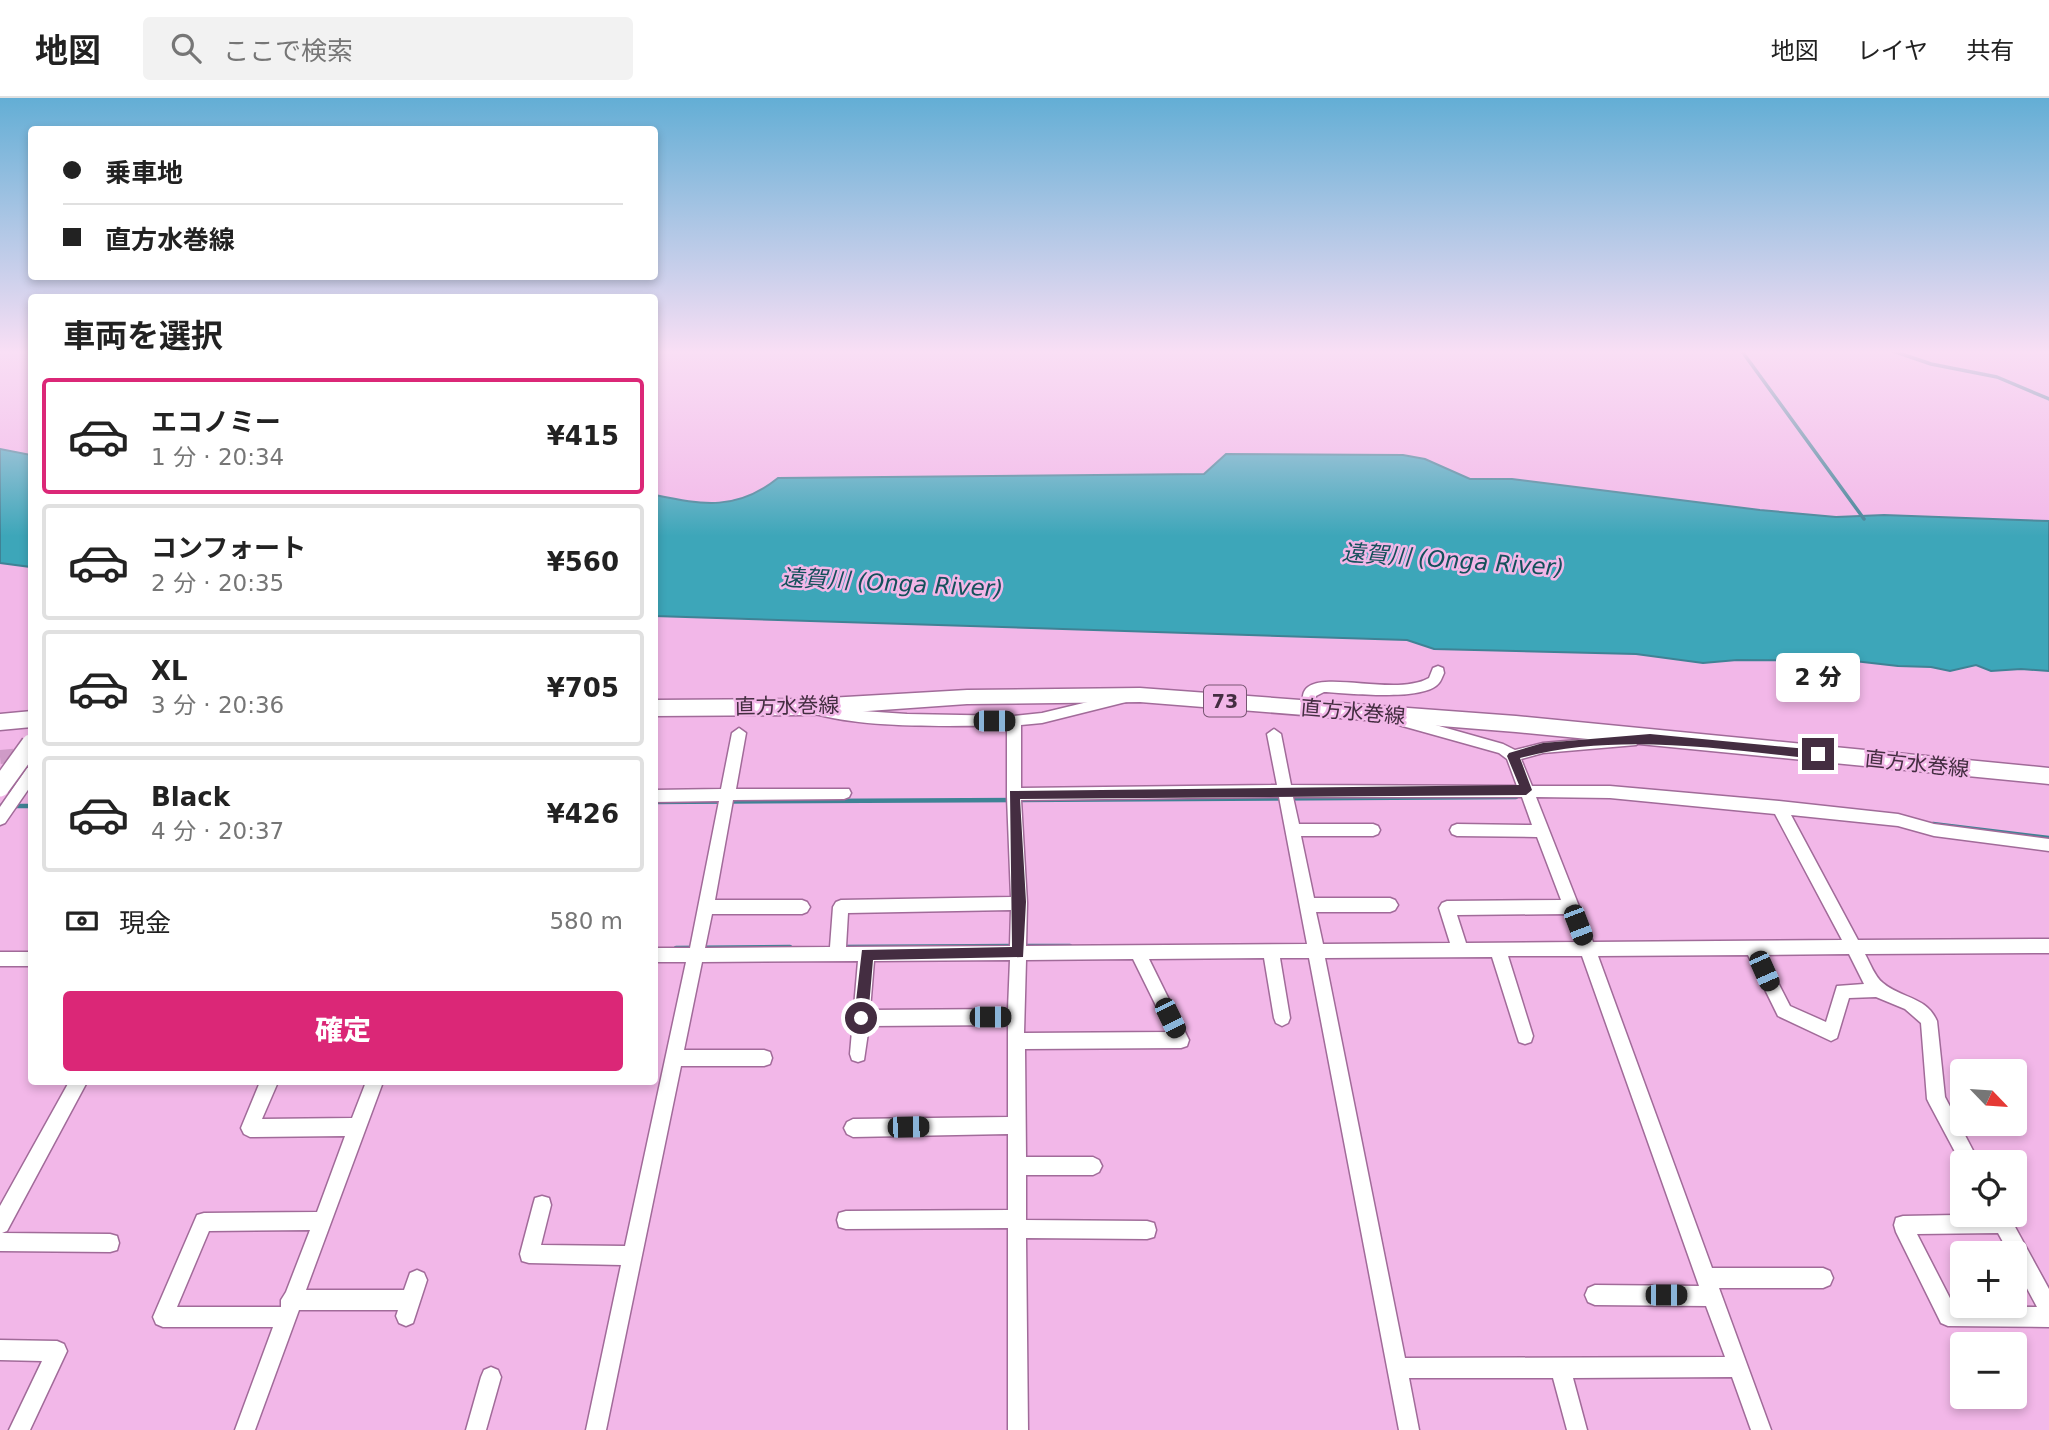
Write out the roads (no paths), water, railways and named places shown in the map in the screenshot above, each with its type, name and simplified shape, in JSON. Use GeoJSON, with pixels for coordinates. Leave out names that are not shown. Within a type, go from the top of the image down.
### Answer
{"type":"FeatureCollection","features":[{"type":"Feature","properties":{"kind":"main road","name":"直方水巻線"},"geometry":{"type":"LineString","coordinates":[[658,708],[811,707],[967,697],[1140,695],[1650,738],[2049,776]]}},
{"type":"Feature","properties":{"kind":"main road"},"geometry":{"type":"LineString","coordinates":[[0,722],[28,719]]}},
{"type":"Feature","properties":{"kind":"street"},"geometry":{"type":"LineString","coordinates":[[1310,708],[1309,695],[1313,690],[1324,687],[1407,689],[1434,681],[1438,671]]}},
{"type":"Feature","properties":{"kind":"street"},"geometry":{"type":"LineString","coordinates":[[811,707],[833,714],[907,719],[1014,721],[1042,718],[1140,695]]}},
{"type":"Feature","properties":{"kind":"street"},"geometry":{"type":"LineString","coordinates":[[1384,715],[1503,749],[1513,756],[1586,946],[1761,1430]]}},
{"type":"Feature","properties":{"kind":"street"},"geometry":{"type":"LineString","coordinates":[[1014,721],[1014,798],[1019,902],[1016,1017],[1018,1430]]}},
{"type":"Feature","properties":{"kind":"street"},"geometry":{"type":"LineString","coordinates":[[596,1430],[706,907],[739,733]]}},
{"type":"Feature","properties":{"kind":"street"},"geometry":{"type":"LineString","coordinates":[[1274,734],[1409,1430]]}},
{"type":"Feature","properties":{"kind":"street"},"geometry":{"type":"LineString","coordinates":[[1513,756],[1543,748],[1650,738]]}},
{"type":"Feature","properties":{"kind":"street"},"geometry":{"type":"LineString","coordinates":[[7,803],[28,751]]}},
{"type":"Feature","properties":{"kind":"street"},"geometry":{"type":"LineString","coordinates":[[7,803],[28,777]]}},
{"type":"Feature","properties":{"kind":"street"},"geometry":{"type":"LineString","coordinates":[[1014,798],[1286,796],[1526,790],[1610,792],[1781,811],[1898,820],[1934,830],[2049,845]]}},
{"type":"Feature","properties":{"kind":"street"},"geometry":{"type":"LineString","coordinates":[[658,796],[726,799],[845,793]]}},
{"type":"Feature","properties":{"kind":"street"},"geometry":{"type":"LineString","coordinates":[[7,803],[28,800]]}},
{"type":"Feature","properties":{"kind":"street"},"geometry":{"type":"LineString","coordinates":[[1781,811],[1874,985],[1880,991],[1916,1005],[1929,1021],[1936,1099],[1964,1150]]}},
{"type":"Feature","properties":{"kind":"street"},"geometry":{"type":"LineString","coordinates":[[1293,830],[1373,830]]}},
{"type":"Feature","properties":{"kind":"street"},"geometry":{"type":"LineString","coordinates":[[1457,831],[1542,831]]}},
{"type":"Feature","properties":{"kind":"street"},"geometry":{"type":"LineString","coordinates":[[837,949],[841,907],[1019,902]]}},
{"type":"Feature","properties":{"kind":"street"},"geometry":{"type":"LineString","coordinates":[[1307,905],[1390,905]]}},
{"type":"Feature","properties":{"kind":"street"},"geometry":{"type":"LineString","coordinates":[[706,907],[802,907]]}},
{"type":"Feature","properties":{"kind":"street"},"geometry":{"type":"LineString","coordinates":[[1459,946],[1447,908],[1571,907]]}},
{"type":"Feature","properties":{"kind":"street"},"geometry":{"type":"LineString","coordinates":[[658,955],[697,950],[837,949],[867,954],[1019,948],[1138,953],[1271,951],[1316,947],[1753,948],[1850,944],[2049,946]]}},
{"type":"Feature","properties":{"kind":"street"},"geometry":{"type":"LineString","coordinates":[[1753,948],[1784,1011],[1831,1034],[1843,991],[1871,991],[1874,985]]}},
{"type":"Feature","properties":{"kind":"street"},"geometry":{"type":"LineString","coordinates":[[1498,949],[1525,1036]]}},
{"type":"Feature","properties":{"kind":"street"},"geometry":{"type":"LineString","coordinates":[[1271,951],[1282,1017]]}},
{"type":"Feature","properties":{"kind":"street"},"geometry":{"type":"LineString","coordinates":[[1016,1041],[1181,1040],[1138,953]]}},
{"type":"Feature","properties":{"kind":"street"},"geometry":{"type":"LineString","coordinates":[[858,1054],[867,954]]}},
{"type":"Feature","properties":{"kind":"street"},"geometry":{"type":"LineString","coordinates":[[0,959],[28,959]]}},
{"type":"Feature","properties":{"kind":"street"},"geometry":{"type":"LineString","coordinates":[[861,1018],[1016,1017]]}},
{"type":"Feature","properties":{"kind":"street"},"geometry":{"type":"LineString","coordinates":[[673,1058],[764,1058]]}},
{"type":"Feature","properties":{"kind":"street"},"geometry":{"type":"LineString","coordinates":[[0,1224],[76,1085]]}},
{"type":"Feature","properties":{"kind":"street"},"geometry":{"type":"LineString","coordinates":[[268,1085],[250,1128],[357,1127]]}},
{"type":"Feature","properties":{"kind":"street"},"geometry":{"type":"LineString","coordinates":[[245,1430],[373,1085]]}},
{"type":"Feature","properties":{"kind":"street"},"geometry":{"type":"LineString","coordinates":[[853,1128],[1017,1125]]}},
{"type":"Feature","properties":{"kind":"street"},"geometry":{"type":"LineString","coordinates":[[1017,1166],[1093,1166]]}},
{"type":"Feature","properties":{"kind":"street"},"geometry":{"type":"LineString","coordinates":[[542,1205],[529,1254],[632,1256]]}},
{"type":"Feature","properties":{"kind":"street"},"geometry":{"type":"LineString","coordinates":[[846,1220],[1147,1230]]}},
{"type":"Feature","properties":{"kind":"street"},"geometry":{"type":"LineString","coordinates":[[321,1221],[204,1222],[163,1317],[288,1309],[408,1308],[417,1280]]}},
{"type":"Feature","properties":{"kind":"street"},"geometry":{"type":"LineString","coordinates":[[1950,1222],[1903,1225],[1948,1316],[2049,1317]]}},
{"type":"Feature","properties":{"kind":"street"},"geometry":{"type":"LineString","coordinates":[[2005,1227],[2049,1309]]}},
{"type":"Feature","properties":{"kind":"street"},"geometry":{"type":"LineString","coordinates":[[0,1242],[110,1243]]}},
{"type":"Feature","properties":{"kind":"street"},"geometry":{"type":"LineString","coordinates":[[1595,1295],[1823,1278]]}},
{"type":"Feature","properties":{"kind":"street"},"geometry":{"type":"LineString","coordinates":[[0,1350],[57,1350],[19,1430]]}},
{"type":"Feature","properties":{"kind":"street"},"geometry":{"type":"LineString","coordinates":[[1397,1368],[1740,1367]]}},
{"type":"Feature","properties":{"kind":"street"},"geometry":{"type":"LineString","coordinates":[[1560,1368],[1577,1430]]}},
{"type":"Feature","properties":{"kind":"street"},"geometry":{"type":"LineString","coordinates":[[476,1430],[491,1377]]}},
{"type":"Feature","properties":{"kind":"water"},"geometry":{"type":"Polygon","coordinates":[[[0,449],[28,454],[28,567],[0,563],[0,449]]]}},
{"type":"Feature","properties":{"kind":"water","name":"遠賀川 (Onga River)"},"geometry":{"type":"Polygon","coordinates":[[[1226,454],[1403,455],[1425,459],[1470,479],[1512,479],[1760,510],[1836,517],[1884,515],[2049,521],[2049,671],[1991,671],[1976,665],[1950,671],[1854,661],[1737,660],[1703,663],[1636,654],[1434,649],[1407,640],[658,616],[658,496],[704,503],[734,501],[763,489],[778,478],[1204,474],[1226,454]]]}},
{"type":"Feature","properties":{"kind":"waterway"},"geometry":{"type":"LineString","coordinates":[[1786,412],[1864,519]]}},
{"type":"Feature","properties":{"kind":"waterway"},"geometry":{"type":"LineString","coordinates":[[658,802],[1516,797]]}},
{"type":"Feature","properties":{"kind":"waterway"},"geometry":{"type":"LineString","coordinates":[[0,806],[28,806]]}},
{"type":"Feature","properties":{"kind":"waterway"},"geometry":{"type":"LineString","coordinates":[[1933,824],[2049,838]]}},
{"type":"Feature","properties":{"kind":"waterway"},"geometry":{"type":"LineString","coordinates":[[841,947],[1014,946]]}},
{"type":"Feature","properties":{"kind":"waterway"},"geometry":{"type":"LineString","coordinates":[[1023,946],[1070,946]]}},
{"type":"Feature","properties":{"kind":"waterway"},"geometry":{"type":"LineString","coordinates":[[676,948],[790,947]]}},
{"type":"Feature","properties":{"kind":"tunnel"},"geometry":{"type":"LineString","coordinates":[[0,757],[28,754]]}}]}
